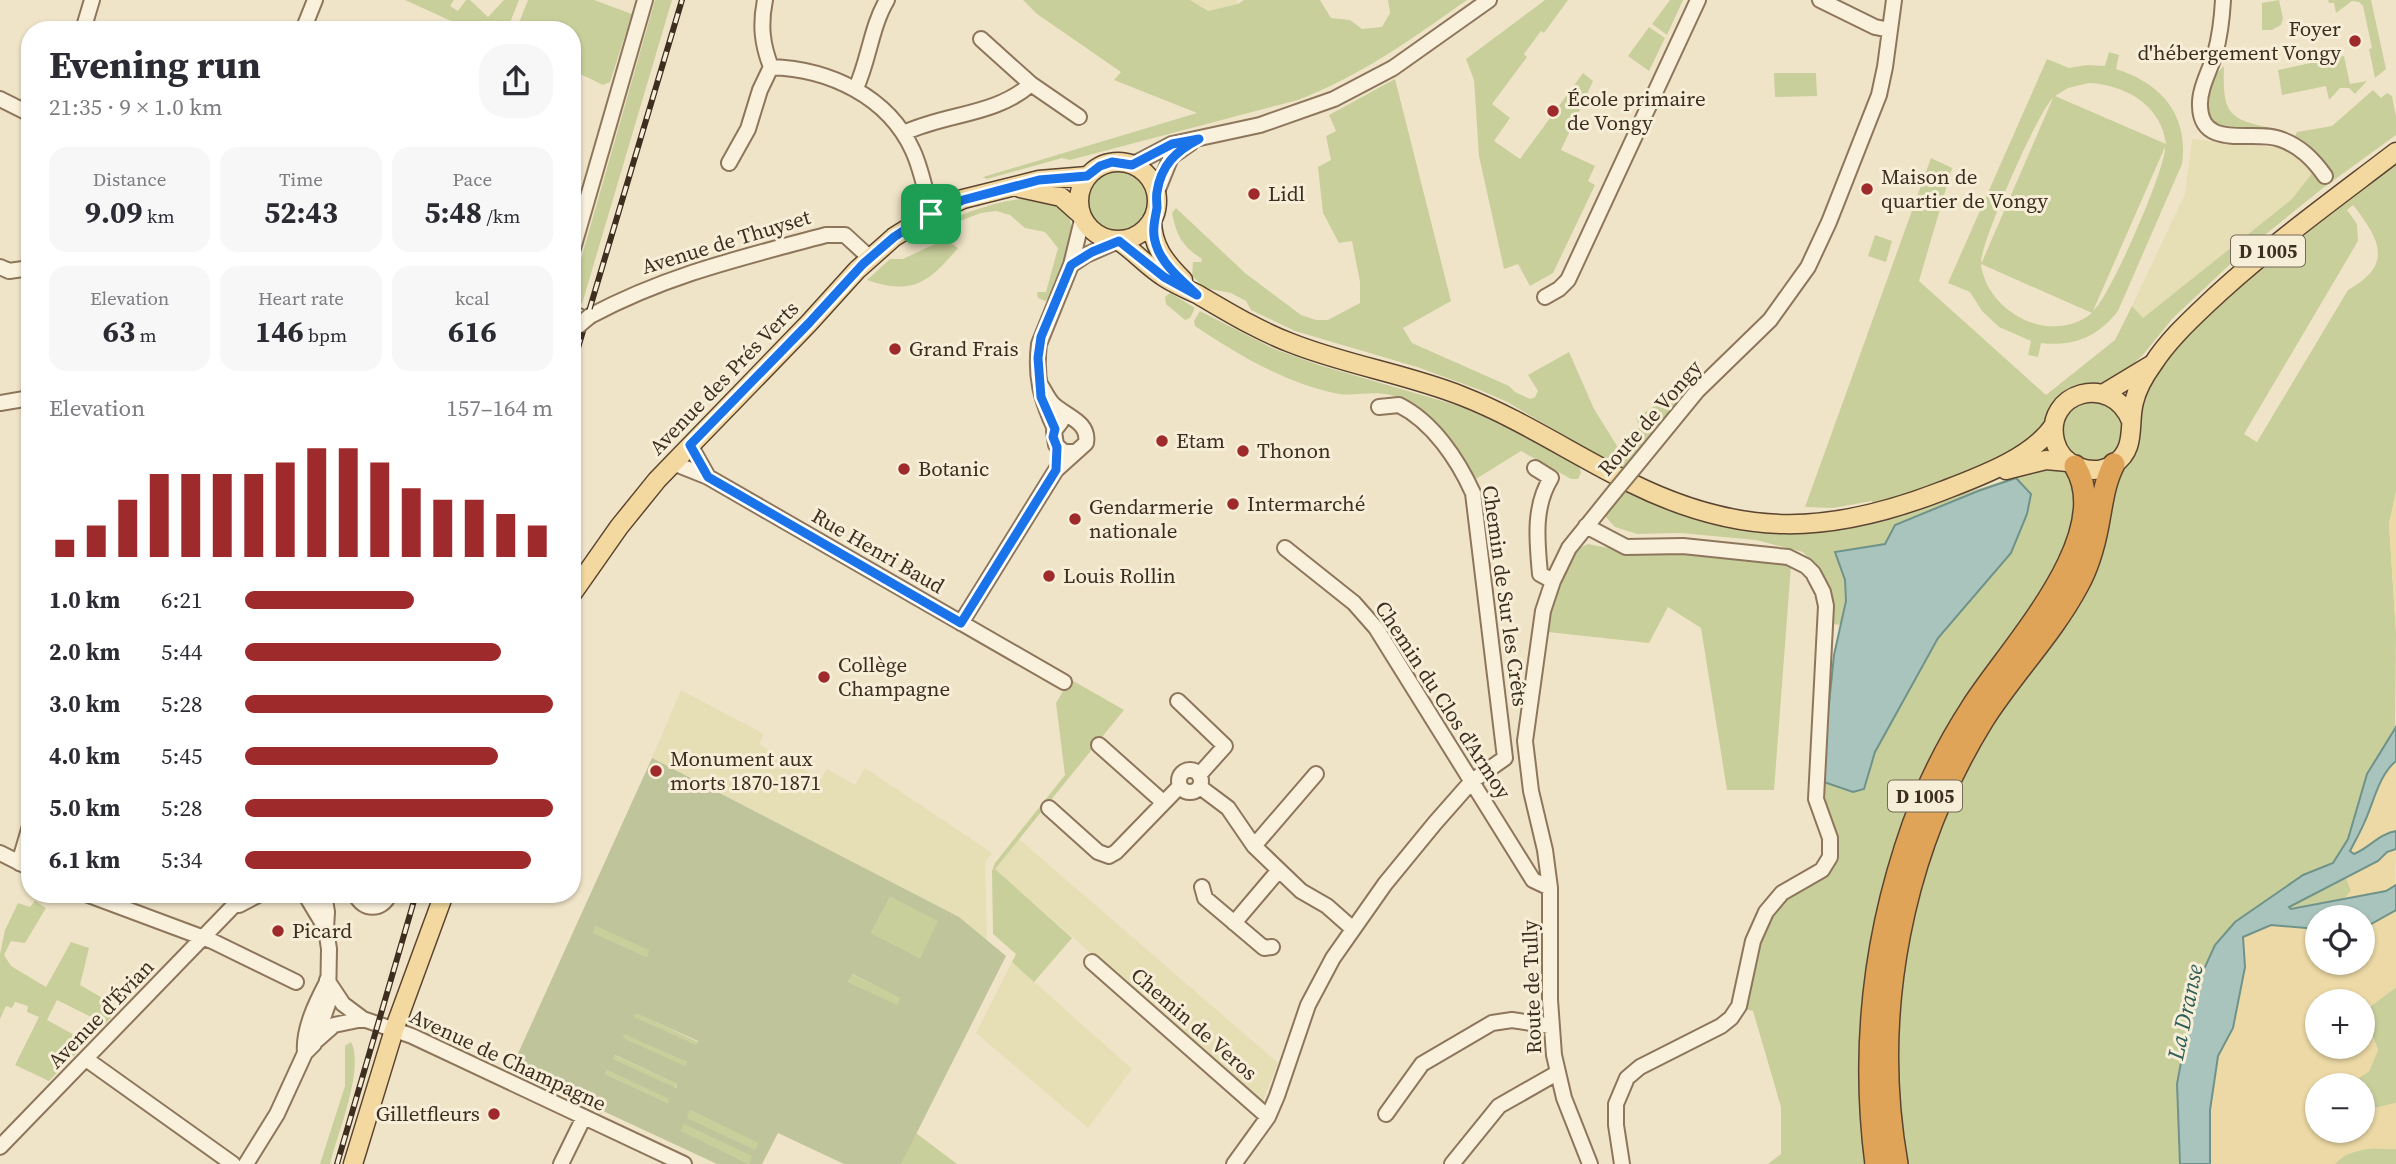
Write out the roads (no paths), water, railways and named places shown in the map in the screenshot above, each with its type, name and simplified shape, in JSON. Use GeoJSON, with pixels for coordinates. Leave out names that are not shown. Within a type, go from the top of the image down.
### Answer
{"type":"FeatureCollection","features":[{"type":"Feature","properties":{"kind":"highway","name":"D 1005"},"geometry":{"type":"LineString","coordinates":[[1877,1164],[1872,1119],[1870,1033],[1879,952],[1900,865],[1921,804],[1960,726],[1996,670],[2047,602],[2068,565],[2076,545],[2085,501],[2083,482],[2072,464]]}},
{"type":"Feature","properties":{"kind":"highway","name":"D 1005"},"geometry":{"type":"LineString","coordinates":[[1896,1164],[1887,1075],[1888,1012],[1897,947],[1917,864],[1944,794],[1973,736],[2077,586],[2093,547],[2106,486],[2114,464]]}},
{"type":"Feature","properties":{"kind":"main road","name":"D 1005"},"geometry":{"type":"LineString","coordinates":[[2131,421],[2134,398],[2153,363],[2186,324],[2244,271],[2396,152]]}},
{"type":"Feature","properties":{"kind":"main road"},"geometry":{"type":"LineString","coordinates":[[1081,217],[1079,194],[1087,176],[1108,163],[1132,165],[1148,176],[1156,194],[1157,208],[1152,220],[1139,235],[1119,241]]}},
{"type":"Feature","properties":{"kind":"main road"},"geometry":{"type":"LineString","coordinates":[[931,214],[963,200],[1039,180],[1087,176]]}},
{"type":"Feature","properties":{"kind":"main road"},"geometry":{"type":"LineString","coordinates":[[1017,187],[1054,194],[1066,201],[1099,236],[1119,241],[1164,277],[1241,320],[1292,344],[1470,399],[1513,419],[1630,483],[1670,501],[1712,514],[1777,524],[1842,521],[1885,511],[1982,475],[2046,460],[2095,470],[2114,464],[2124,454],[2131,442],[2131,421],[2120,404],[2103,394],[2090,392],[2071,398],[2062,407],[2054,425],[2033,447],[1982,475]]}},
{"type":"Feature","properties":{"kind":"main road","name":"Avenue des Prés Verts"},"geometry":{"type":"LineString","coordinates":[[581,581],[618,527],[690,445],[870,258],[897,235],[931,214]]}},
{"type":"Feature","properties":{"kind":"main road"},"geometry":{"type":"LineString","coordinates":[[1152,220],[1154,238],[1162,257],[1197,295]]}},
{"type":"Feature","properties":{"kind":"main road","name":"D 1005"},"geometry":{"type":"LineString","coordinates":[[2103,394],[2153,363]]}},
{"type":"Feature","properties":{"kind":"main road"},"geometry":{"type":"LineString","coordinates":[[2054,425],[2056,445],[2072,464]]}},
{"type":"Feature","properties":{"kind":"main road"},"geometry":{"type":"LineString","coordinates":[[353,1164],[394,1030],[441,903]]}},
{"type":"Feature","properties":{"kind":"street"},"geometry":{"type":"LineString","coordinates":[[86,21],[92,0]]}},
{"type":"Feature","properties":{"kind":"street"},"geometry":{"type":"LineString","coordinates":[[307,21],[315,0]]}},
{"type":"Feature","properties":{"kind":"street"},"geometry":{"type":"LineString","coordinates":[[581,220],[645,0]]}},
{"type":"Feature","properties":{"kind":"street"},"geometry":{"type":"LineString","coordinates":[[729,163],[748,129],[760,90],[771,67],[762,44],[761,26],[765,0]]}},
{"type":"Feature","properties":{"kind":"street"},"geometry":{"type":"LineString","coordinates":[[856,89],[879,13],[887,0]]}},
{"type":"Feature","properties":{"kind":"street"},"geometry":{"type":"LineString","coordinates":[[1132,165],[1172,144],[1291,116],[1334,99],[1392,68],[1489,0]]}},
{"type":"Feature","properties":{"kind":"street"},"geometry":{"type":"LineString","coordinates":[[1545,297],[1568,280],[1698,0]]}},
{"type":"Feature","properties":{"kind":"street"},"geometry":{"type":"LineString","coordinates":[[1820,0],[1875,27],[1890,30]]}},
{"type":"Feature","properties":{"kind":"street","name":"Route de Vongy"},"geometry":{"type":"LineString","coordinates":[[1550,888],[1545,850],[1531,790],[1525,741],[1543,611],[1553,581],[1569,548],[1633,468],[1691,398],[1770,320],[1803,276],[1829,222],[1870,120],[1882,82],[1894,0]]}},
{"type":"Feature","properties":{"kind":"street"},"geometry":{"type":"LineString","coordinates":[[2223,0],[2220,37],[2200,101],[2204,121],[2213,131],[2224,136],[2268,136],[2287,142],[2310,157],[2325,176]]}},
{"type":"Feature","properties":{"kind":"street"},"geometry":{"type":"LineString","coordinates":[[981,39],[1031,84],[1079,117]]}},
{"type":"Feature","properties":{"kind":"street"},"geometry":{"type":"LineString","coordinates":[[771,67],[810,72],[856,89],[891,117],[904,133],[914,153],[931,214]]}},
{"type":"Feature","properties":{"kind":"street"},"geometry":{"type":"LineString","coordinates":[[904,133],[919,126],[990,108],[1008,101],[1031,84]]}},
{"type":"Feature","properties":{"kind":"street"},"geometry":{"type":"LineString","coordinates":[[0,99],[21,110]]}},
{"type":"Feature","properties":{"kind":"street"},"geometry":{"type":"LineString","coordinates":[[1156,194],[1171,157],[1199,139]]}},
{"type":"Feature","properties":{"kind":"street"},"geometry":{"type":"LineString","coordinates":[[1055,429],[1042,401],[1038,358],[1041,337],[1071,265],[1081,217]]}},
{"type":"Feature","properties":{"kind":"street","name":"Avenue de Thuyset"},"geometry":{"type":"LineString","coordinates":[[581,319],[678,276],[833,234],[841,233],[849,237],[870,258]]}},
{"type":"Feature","properties":{"kind":"street"},"geometry":{"type":"LineString","coordinates":[[1071,265],[1086,255],[1119,241]]}},
{"type":"Feature","properties":{"kind":"street"},"geometry":{"type":"LineString","coordinates":[[0,267],[9,271],[21,269]]}},
{"type":"Feature","properties":{"kind":"street"},"geometry":{"type":"LineString","coordinates":[[961,623],[1056,470],[1084,445],[1087,437],[1083,426],[1051,402],[1040,384]]}},
{"type":"Feature","properties":{"kind":"street"},"geometry":{"type":"LineString","coordinates":[[0,403],[21,400]]}},
{"type":"Feature","properties":{"kind":"street","name":"Chemin de Sur les Crêts"},"geometry":{"type":"LineString","coordinates":[[1378,407],[1399,405],[1424,423],[1454,460],[1473,494],[1505,758],[1472,781]]}},
{"type":"Feature","properties":{"kind":"street"},"geometry":{"type":"LineString","coordinates":[[1056,470],[1057,447],[1053,437],[1055,429],[1064,421],[1073,420]]}},
{"type":"Feature","properties":{"kind":"street"},"geometry":{"type":"LineString","coordinates":[[690,445],[708,477]]}},
{"type":"Feature","properties":{"kind":"street"},"geometry":{"type":"LineString","coordinates":[[1057,447],[1067,453],[1075,452]]}},
{"type":"Feature","properties":{"kind":"street","name":"Rue Henri Baud"},"geometry":{"type":"LineString","coordinates":[[673,463],[708,477],[1064,682]]}},
{"type":"Feature","properties":{"kind":"street"},"geometry":{"type":"LineString","coordinates":[[1535,468],[1551,478],[1541,498],[1538,546],[1540,574],[1553,581]]}},
{"type":"Feature","properties":{"kind":"street"},"geometry":{"type":"LineString","coordinates":[[1586,526],[1626,547],[1683,546],[1788,557],[1806,566],[1813,573],[1821,586],[1826,606],[1816,799],[1832,844],[1828,862],[1816,875],[1776,898],[1766,912],[1755,933],[1739,1006],[1731,1018],[1721,1026],[1640,1067],[1627,1078],[1616,1104],[1622,1164]]}},
{"type":"Feature","properties":{"kind":"street","name":"Chemin du Clos d'Armoy"},"geometry":{"type":"LineString","coordinates":[[1285,548],[1354,603],[1376,628],[1534,880],[1550,888]]}},
{"type":"Feature","properties":{"kind":"street"},"geometry":{"type":"LineString","coordinates":[[1049,808],[1098,852],[1109,856],[1180,786],[1189,793],[1225,746],[1178,701]]}},
{"type":"Feature","properties":{"kind":"street"},"geometry":{"type":"LineString","coordinates":[[1099,745],[1163,802]]}},
{"type":"Feature","properties":{"kind":"street"},"geometry":{"type":"LineString","coordinates":[[1254,846],[1316,774]]}},
{"type":"Feature","properties":{"kind":"street"},"geometry":{"type":"LineString","coordinates":[[1199,781],[1228,808],[1254,846],[1301,891],[1327,906],[1353,929]]}},
{"type":"Feature","properties":{"kind":"street"},"geometry":{"type":"LineString","coordinates":[[1234,1164],[1268,1117],[1314,992],[1327,967],[1409,854],[1472,781]]}},
{"type":"Feature","properties":{"kind":"street"},"geometry":{"type":"LineString","coordinates":[[0,853],[21,863]]}},
{"type":"Feature","properties":{"kind":"street"},"geometry":{"type":"LineString","coordinates":[[1234,923],[1279,870]]}},
{"type":"Feature","properties":{"kind":"street"},"geometry":{"type":"LineString","coordinates":[[1202,887],[1205,898],[1234,923],[1264,948],[1272,947]]}},
{"type":"Feature","properties":{"kind":"street","name":"Route de Tully"},"geometry":{"type":"LineString","coordinates":[[1550,888],[1551,1026],[1557,1073],[1590,1164]]}},
{"type":"Feature","properties":{"kind":"street"},"geometry":{"type":"LineString","coordinates":[[110,903],[204,938],[296,982]]}},
{"type":"Feature","properties":{"kind":"street","name":"Avenue d'Évian"},"geometry":{"type":"LineString","coordinates":[[0,1147],[238,903]]}},
{"type":"Feature","properties":{"kind":"street","name":"Avenue d'Évian"},"geometry":{"type":"LineString","coordinates":[[232,910],[244,903]]}},
{"type":"Feature","properties":{"kind":"street"},"geometry":{"type":"LineString","coordinates":[[310,903],[326,929]]}},
{"type":"Feature","properties":{"kind":"street"},"geometry":{"type":"LineString","coordinates":[[310,1048],[304,1041],[327,980],[329,960],[326,903]]}},
{"type":"Feature","properties":{"kind":"street"},"geometry":{"type":"LineString","coordinates":[[360,903],[370,907],[383,903]]}},
{"type":"Feature","properties":{"kind":"street","name":"Chemin de Veros"},"geometry":{"type":"LineString","coordinates":[[1092,962],[1268,1117]]}},
{"type":"Feature","properties":{"kind":"street","name":"Avenue de Champagne"},"geometry":{"type":"LineString","coordinates":[[327,980],[343,1004],[363,1019],[412,1036],[684,1164]]}},
{"type":"Feature","properties":{"kind":"street"},"geometry":{"type":"LineString","coordinates":[[246,1164],[277,1114],[310,1048],[334,1025],[363,1019]]}},
{"type":"Feature","properties":{"kind":"street"},"geometry":{"type":"LineString","coordinates":[[1386,1114],[1422,1064],[1492,1023],[1513,1020],[1551,1026]]}},
{"type":"Feature","properties":{"kind":"street"},"geometry":{"type":"LineString","coordinates":[[86,1059],[233,1164]]}},
{"type":"Feature","properties":{"kind":"street"},"geometry":{"type":"LineString","coordinates":[[1452,1164],[1499,1106],[1557,1073]]}},
{"type":"Feature","properties":{"kind":"street"},"geometry":{"type":"LineString","coordinates":[[561,1164],[584,1117]]}},
{"type":"Feature","properties":{"kind":"water"},"geometry":{"type":"Polygon","coordinates":[[[2016,478],[2031,494],[2027,514],[2011,553],[1938,638],[1875,752],[1864,789],[1853,792],[1821,781],[1834,655],[1846,601],[1845,580],[1835,552],[1885,544],[1895,525],[2016,478]]]}},
{"type":"Feature","properties":{"kind":"water","name":"La Dranse"},"geometry":{"type":"Polygon","coordinates":[[[2396,727],[2396,761],[2381,781],[2350,851],[2354,854],[2384,835],[2396,831],[2396,849],[2289,907],[2305,906],[2305,928],[2271,925],[2243,937],[2245,967],[2233,1028],[2218,1056],[2210,1110],[2210,1164],[2180,1164],[2177,1084],[2186,1035],[2204,969],[2215,945],[2235,922],[2303,875],[2333,863],[2348,839],[2367,774],[2396,727]]]}},
{"type":"Feature","properties":{"kind":"water","name":"La Dranse"},"geometry":{"type":"Polygon","coordinates":[[[2396,885],[2396,910],[2375,922],[2375,905],[2312,905],[2386,891],[2396,885]]]}},
{"type":"Feature","properties":{"kind":"railway"},"geometry":{"type":"LineString","coordinates":[[581,338],[682,0]]}},
{"type":"Feature","properties":{"kind":"railway"},"geometry":{"type":"LineString","coordinates":[[337,1164],[413,903]]}},
{"type":"Feature","properties":{"kind":"place","name":"Foyer d'hébergement Vongy"},"geometry":{"type":"Point","coordinates":[2355,41]}},
{"type":"Feature","properties":{"kind":"place","name":"École primaire de Vongy"},"geometry":{"type":"Point","coordinates":[1553,111]}},
{"type":"Feature","properties":{"kind":"place","name":"Maison de quartier de Vongy"},"geometry":{"type":"Point","coordinates":[1867,189]}},
{"type":"Feature","properties":{"kind":"place","name":"Lidl"},"geometry":{"type":"Point","coordinates":[1254,194]}},
{"type":"Feature","properties":{"kind":"place","name":"Grand Frais"},"geometry":{"type":"Point","coordinates":[895,349]}},
{"type":"Feature","properties":{"kind":"place","name":"Etam"},"geometry":{"type":"Point","coordinates":[1162,441]}},
{"type":"Feature","properties":{"kind":"place","name":"Thonon"},"geometry":{"type":"Point","coordinates":[1243,451]}},
{"type":"Feature","properties":{"kind":"place","name":"Botanic"},"geometry":{"type":"Point","coordinates":[904,469]}},
{"type":"Feature","properties":{"kind":"place","name":"Intermarché"},"geometry":{"type":"Point","coordinates":[1233,504]}},
{"type":"Feature","properties":{"kind":"place","name":"Gendarmerie nationale"},"geometry":{"type":"Point","coordinates":[1075,519]}},
{"type":"Feature","properties":{"kind":"place","name":"Louis Rollin"},"geometry":{"type":"Point","coordinates":[1049,576]}},
{"type":"Feature","properties":{"kind":"place","name":"Collège Champagne"},"geometry":{"type":"Point","coordinates":[824,677]}},
{"type":"Feature","properties":{"kind":"place","name":"Monument aux morts 1870-1871"},"geometry":{"type":"Point","coordinates":[656,771]}},
{"type":"Feature","properties":{"kind":"place","name":"Picard"},"geometry":{"type":"Point","coordinates":[278,931]}},
{"type":"Feature","properties":{"kind":"place","name":"Gilletfleurs"},"geometry":{"type":"Point","coordinates":[494,1114]}}]}
